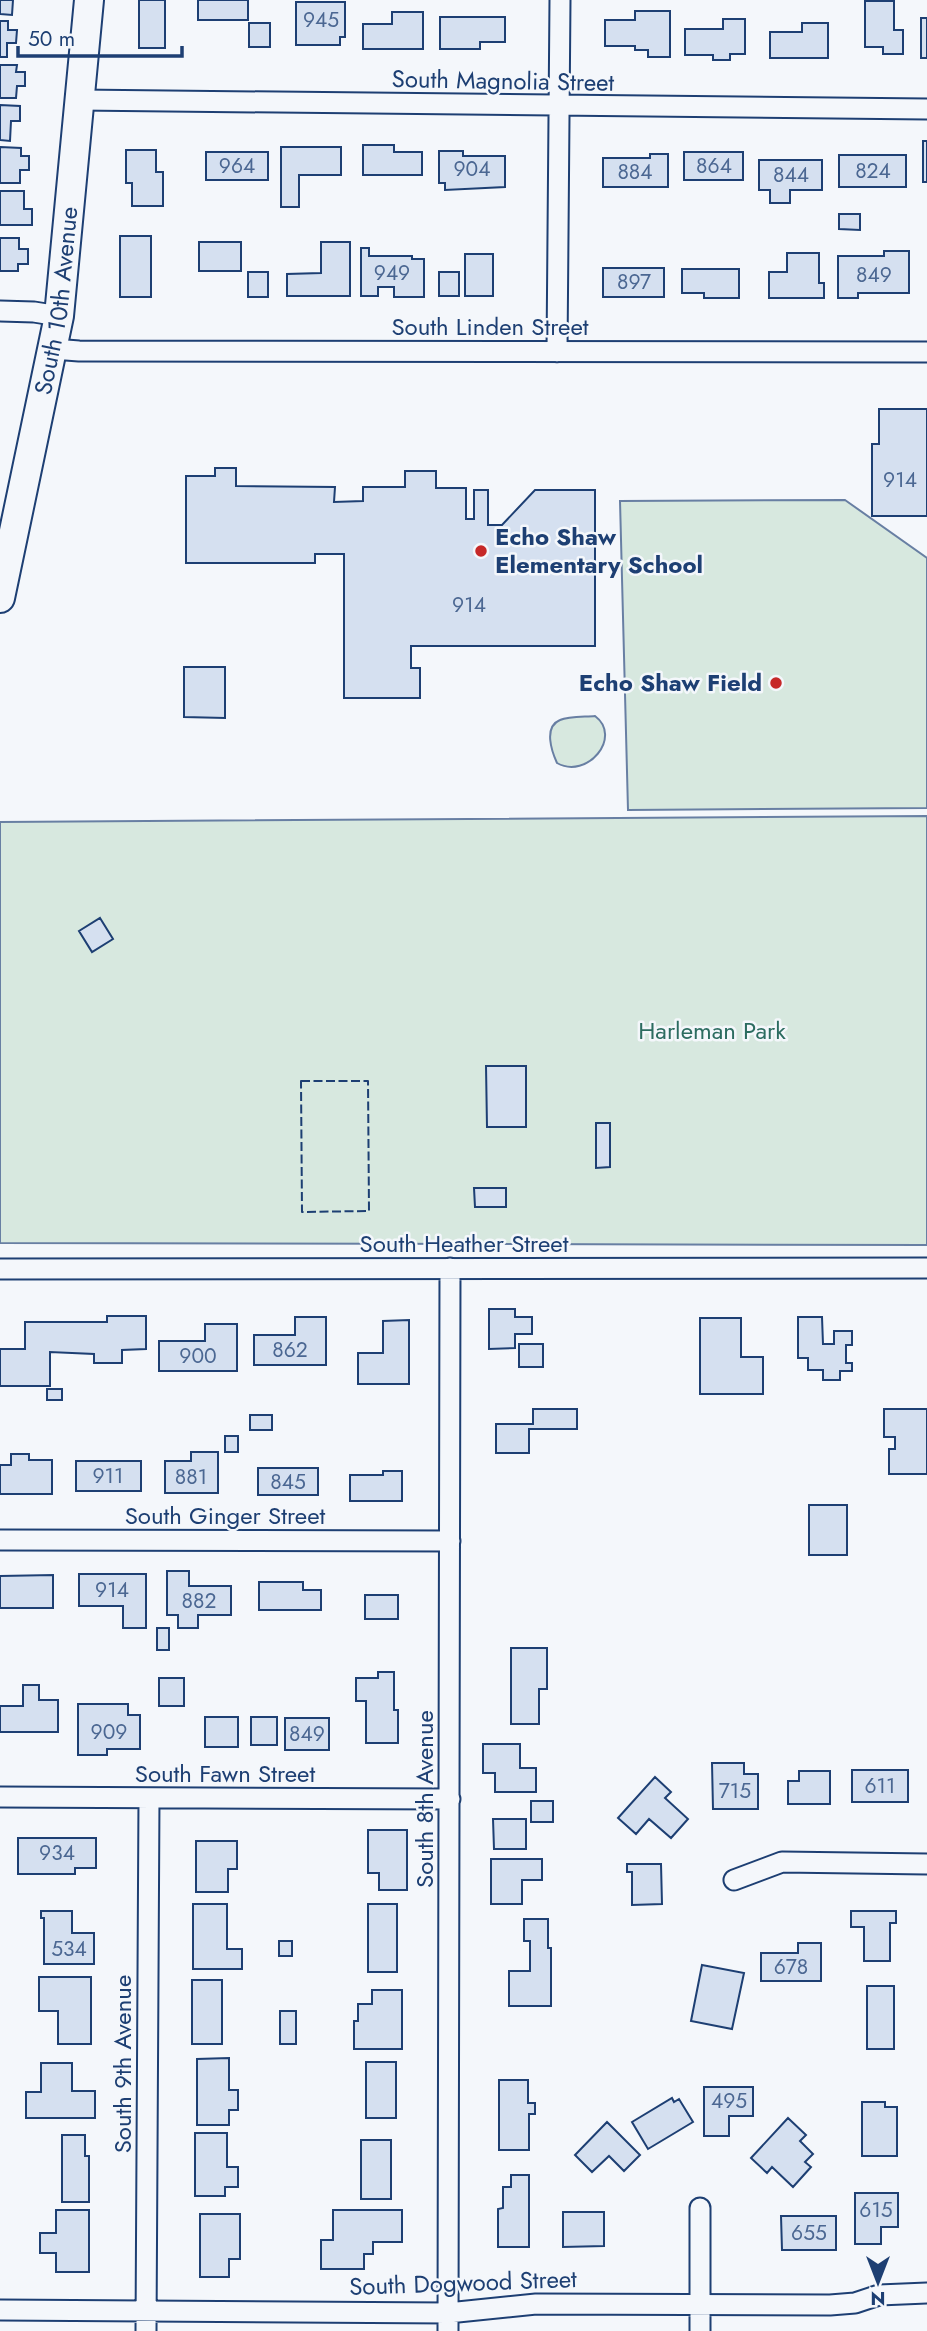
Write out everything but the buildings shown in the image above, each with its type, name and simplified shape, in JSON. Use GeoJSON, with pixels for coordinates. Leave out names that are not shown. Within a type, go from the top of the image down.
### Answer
{"type":"FeatureCollection","features":[{"type":"Feature","properties":{"kind":"main road","name":"South 10th Avenue"},"geometry":{"type":"LineString","coordinates":[[1,585],[60,316],[89,0]]}},
{"type":"Feature","properties":{"kind":"street"},"geometry":{"type":"LineString","coordinates":[[557,352],[560,0]]}},
{"type":"Feature","properties":{"kind":"street","name":"South Magnolia Street"},"geometry":{"type":"LineString","coordinates":[[79,100],[927,109]]}},
{"type":"Feature","properties":{"kind":"street"},"geometry":{"type":"LineString","coordinates":[[0,311],[60,316]]}},
{"type":"Feature","properties":{"kind":"street","name":"South Linden Street"},"geometry":{"type":"LineString","coordinates":[[53,349],[927,352]]}},
{"type":"Feature","properties":{"kind":"street","name":"South 8th Avenue"},"geometry":{"type":"LineString","coordinates":[[448,2322],[450,1268]]}},
{"type":"Feature","properties":{"kind":"street","name":"South Heather Street"},"geometry":{"type":"LineString","coordinates":[[0,1269],[927,1268]]}},
{"type":"Feature","properties":{"kind":"street","name":"South Ginger Street"},"geometry":{"type":"LineString","coordinates":[[0,1540],[450,1541]]}},
{"type":"Feature","properties":{"kind":"street","name":"South Fawn Street"},"geometry":{"type":"LineString","coordinates":[[0,1797],[450,1799]]}},
{"type":"Feature","properties":{"kind":"street","name":"South 9th Avenue"},"geometry":{"type":"LineString","coordinates":[[146,2331],[149,1798]]}},
{"type":"Feature","properties":{"kind":"street"},"geometry":{"type":"LineString","coordinates":[[734,1880],[782,1862],[927,1864]]}},
{"type":"Feature","properties":{"kind":"street"},"geometry":{"type":"LineString","coordinates":[[699,2208],[700,2331]]}},
{"type":"Feature","properties":{"kind":"street","name":"South Dogwood Street"},"geometry":{"type":"LineString","coordinates":[[0,2309],[146,2311],[448,2322],[536,2304],[830,2305],[855,2303],[879,2295],[927,2293]]}},
{"type":"Feature","properties":{"kind":"green space","name":"Echo Shaw Field"},"geometry":{"type":"Polygon","coordinates":[[[845,500],[927,558],[927,808],[628,810],[620,501],[845,500]]]}},
{"type":"Feature","properties":{"kind":"green space"},"geometry":{"type":"Polygon","coordinates":[[[595,716],[603,725],[605,735],[598,754],[580,766],[568,767],[557,763],[550,740],[555,723],[568,718],[595,716]]]}},
{"type":"Feature","properties":{"kind":"green space","name":"Harleman Park"},"geometry":{"type":"Polygon","coordinates":[[[927,816],[927,1245],[0,1243],[0,822],[927,816]]]}},
{"type":"Feature","properties":{"kind":"fence"},"geometry":{"type":"LineString","coordinates":[[301,1081],[368,1081],[369,1211],[302,1212],[301,1081]]}},
{"type":"Feature","properties":{"kind":"place","name":"Echo Shaw Elementary School"},"geometry":{"type":"Point","coordinates":[481,551]}},
{"type":"Feature","properties":{"kind":"place","name":"Echo Shaw Field"},"geometry":{"type":"Point","coordinates":[776,683]}}]}
